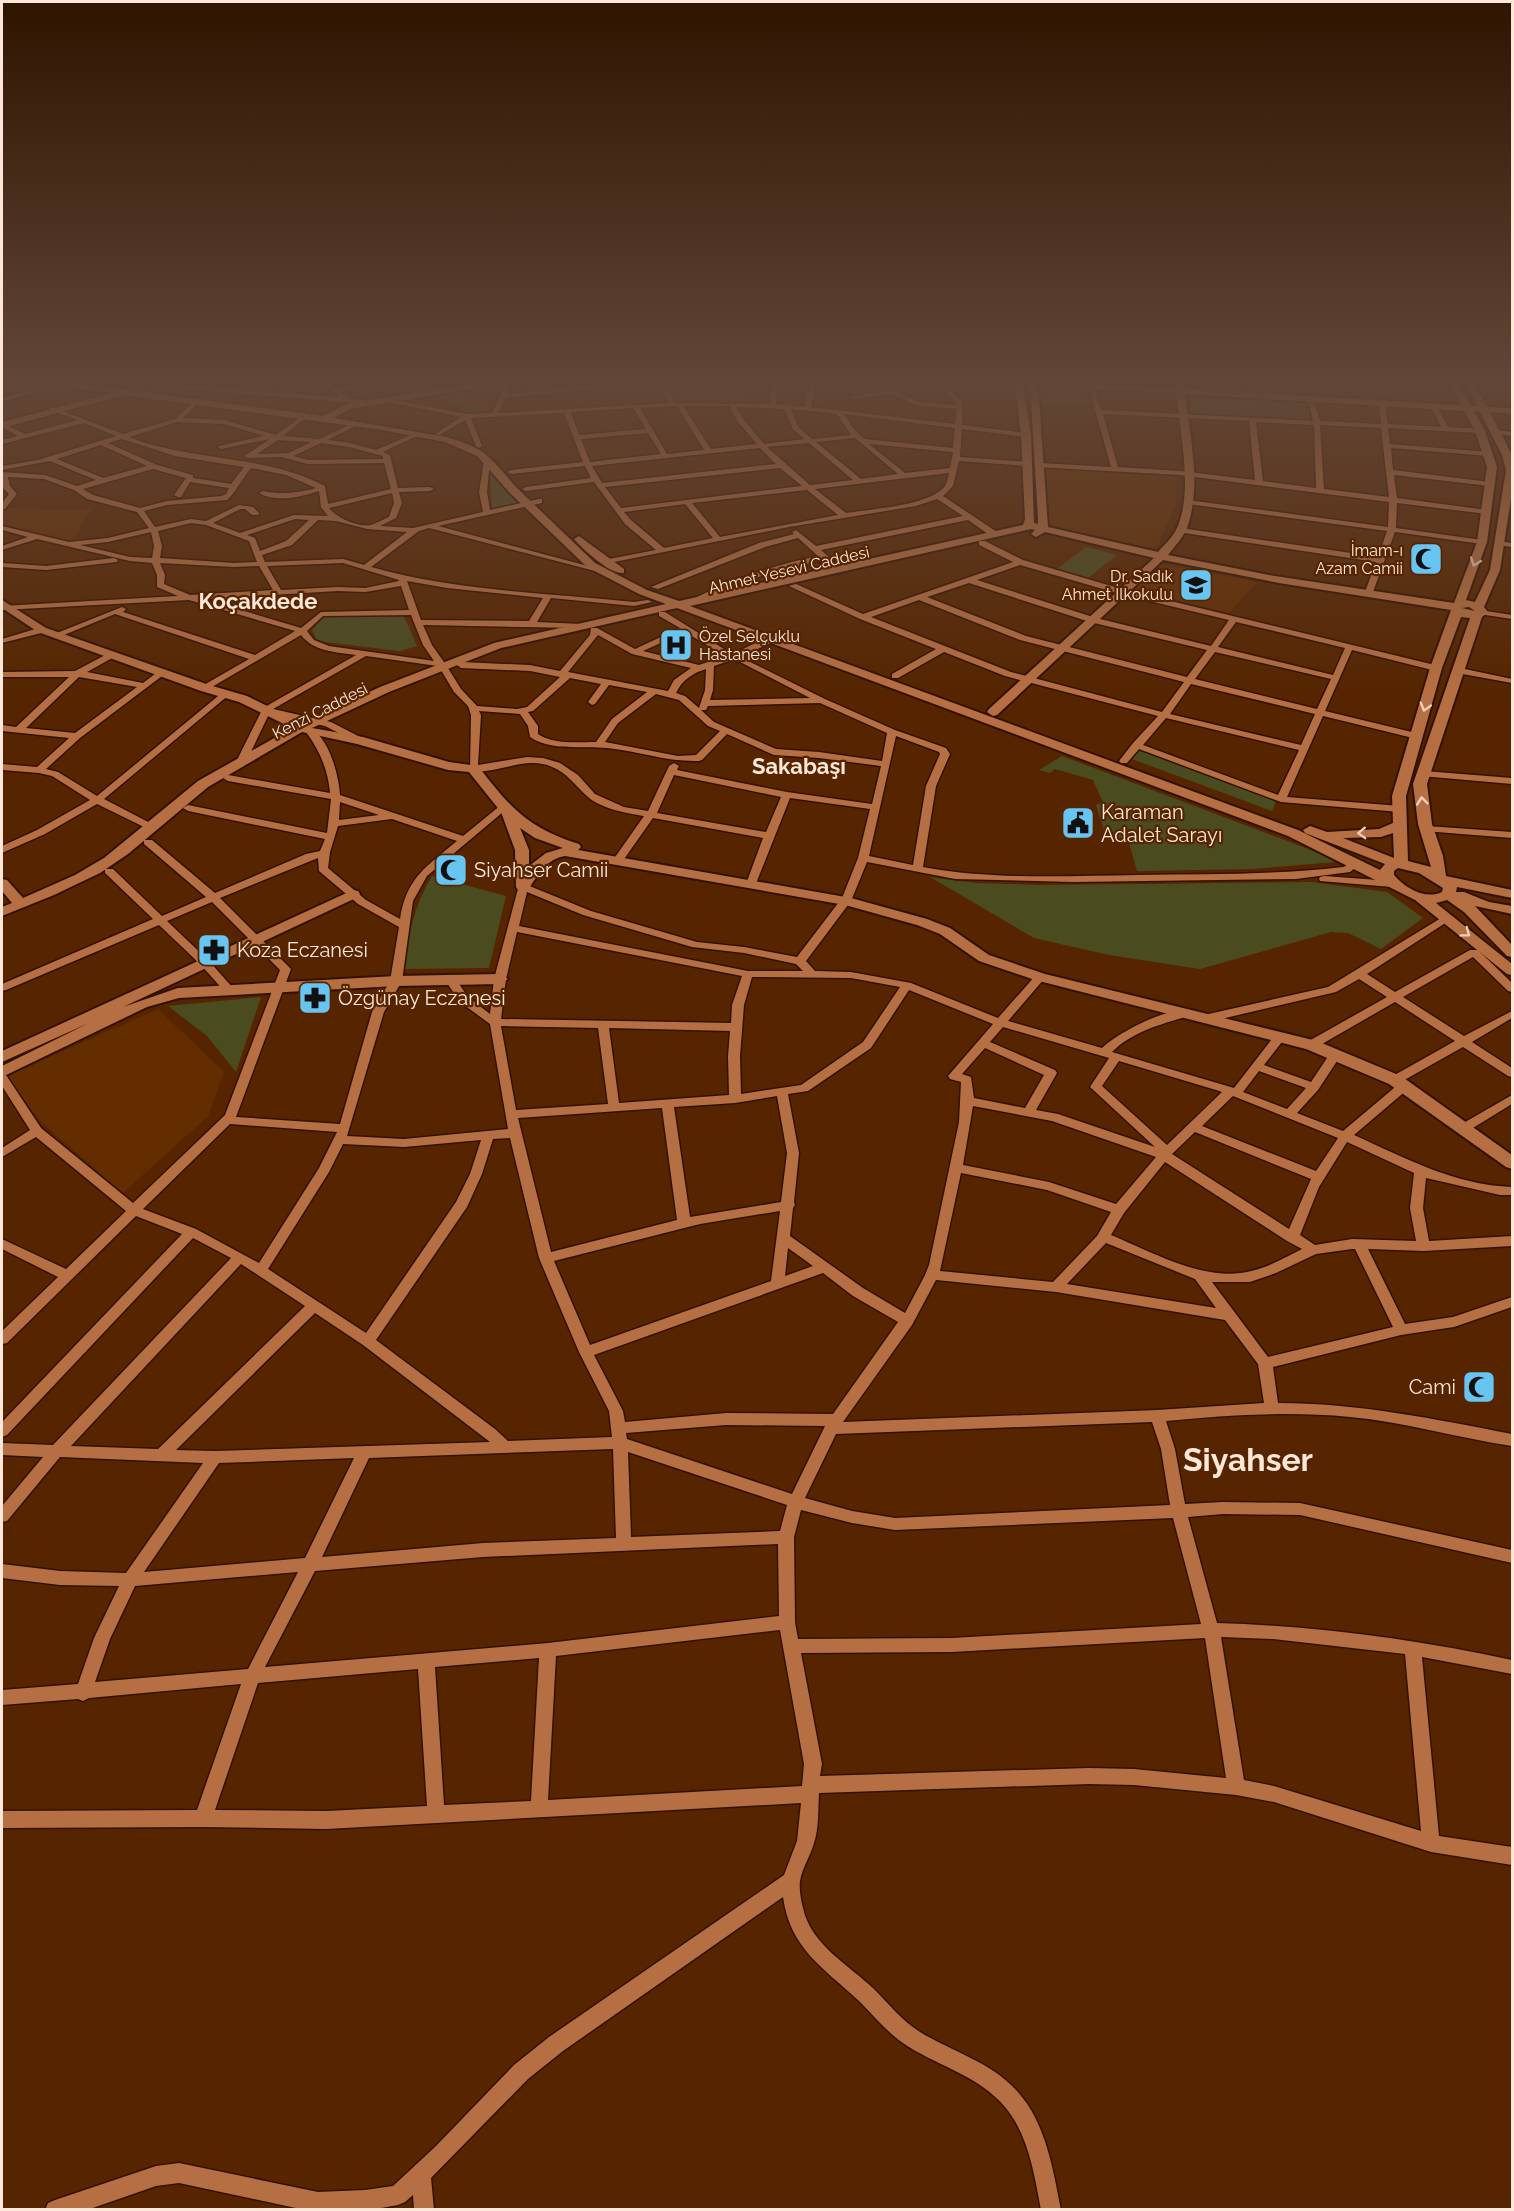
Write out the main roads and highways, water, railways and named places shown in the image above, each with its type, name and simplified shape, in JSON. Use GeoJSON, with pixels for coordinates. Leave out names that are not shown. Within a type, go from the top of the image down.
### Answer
{"type":"FeatureCollection","features":[{"type":"Feature","properties":{"kind":"main road"},"geometry":{"type":"LineString","coordinates":[[518,488],[593,552],[603,566],[642,604],[712,605],[895,676],[1400,864],[1426,871],[1510,943]]}},
{"type":"Feature","properties":{"kind":"main road"},"geometry":{"type":"LineString","coordinates":[[525,488],[534,503]]}},
{"type":"Feature","properties":{"kind":"main road"},"geometry":{"type":"LineString","coordinates":[[1029,488],[1028,531],[1040,531],[1160,558],[1279,580],[1369,592],[1479,611]]}},
{"type":"Feature","properties":{"kind":"main road"},"geometry":{"type":"LineString","coordinates":[[1039,488],[1040,531]]}},
{"type":"Feature","properties":{"kind":"main road"},"geometry":{"type":"LineString","coordinates":[[993,712],[1160,558],[1181,530],[1188,502],[1188,488]]}},
{"type":"Feature","properties":{"kind":"main road"},"geometry":{"type":"LineString","coordinates":[[1400,864],[1399,796],[1436,668],[1482,542],[1490,488]]}},
{"type":"Feature","properties":{"kind":"main road"},"geometry":{"type":"LineString","coordinates":[[1420,897],[1439,899],[1445,886],[1426,829],[1420,784],[1495,570],[1511,488]]}},
{"type":"Feature","properties":{"kind":"main road","name":"Ahmet Yesevi Caddesi"},"geometry":{"type":"LineString","coordinates":[[688,605],[1027,527]]}},
{"type":"Feature","properties":{"kind":"main road","name":"Ahmet Yesevi Caddesi"},"geometry":{"type":"LineString","coordinates":[[712,605],[1040,531]]}},
{"type":"Feature","properties":{"kind":"main road"},"geometry":{"type":"LineString","coordinates":[[603,566],[621,571],[688,605],[772,639],[1293,833],[1420,897],[1512,971]]}},
{"type":"Feature","properties":{"kind":"main road","name":"Kenzi Caddesi"},"geometry":{"type":"LineString","coordinates":[[2,912],[101,866],[201,785],[240,762],[444,668],[498,645],[579,626],[642,604],[688,605]]}},
{"type":"Feature","properties":{"kind":"main road","name":"Kenzi Caddesi"},"geometry":{"type":"LineString","coordinates":[[444,668],[462,665],[563,635],[662,614],[688,605]]}},
{"type":"Feature","properties":{"kind":"main road"},"geometry":{"type":"LineString","coordinates":[[4,606],[42,630],[205,688],[243,699],[315,727],[448,766],[473,769],[504,807],[550,847],[565,852],[845,901],[922,922],[945,931],[984,957],[1040,977],[1311,1046],[1399,1083],[1512,1163]]}},
{"type":"Feature","properties":{"kind":"main road","name":"Kenzi Caddesi"},"geometry":{"type":"LineString","coordinates":[[2,920],[110,871],[214,786],[315,727]]}},
{"type":"Feature","properties":{"kind":"main road"},"geometry":{"type":"LineString","coordinates":[[504,807],[525,854],[533,857],[550,847]]}},
{"type":"Feature","properties":{"kind":"main road"},"geometry":{"type":"LineString","coordinates":[[1322,834],[1381,833],[1401,824]]}},
{"type":"Feature","properties":{"kind":"main road"},"geometry":{"type":"LineString","coordinates":[[522,850],[523,887],[550,847]]}},
{"type":"Feature","properties":{"kind":"main road"},"geometry":{"type":"LineString","coordinates":[[1391,882],[1387,876],[1388,869],[1400,864]]}},
{"type":"Feature","properties":{"kind":"main road"},"geometry":{"type":"LineString","coordinates":[[2,884],[21,904]]}},
{"type":"Feature","properties":{"kind":"main road"},"geometry":{"type":"LineString","coordinates":[[1445,886],[1512,894]]}},
{"type":"Feature","properties":{"kind":"main road"},"geometry":{"type":"LineString","coordinates":[[1445,886],[1486,906],[1512,910]]}},
{"type":"Feature","properties":{"kind":"main road"},"geometry":{"type":"LineString","coordinates":[[2,1058],[353,894]]}},
{"type":"Feature","properties":{"kind":"main road"},"geometry":{"type":"LineString","coordinates":[[2,1072],[142,1005],[178,993],[396,981],[500,979]]}},
{"type":"Feature","properties":{"kind":"place","name":"İmam-ı Azam Camii"},"geometry":{"type":"Point","coordinates":[1426,559]}},
{"type":"Feature","properties":{"kind":"place","name":"Dr. Sadık Ahmet İlkokulu"},"geometry":{"type":"Point","coordinates":[1196,585]}},
{"type":"Feature","properties":{"kind":"place","name":"Özel Selçuklu Hastanesi"},"geometry":{"type":"Point","coordinates":[676,645]}},
{"type":"Feature","properties":{"kind":"place","name":"Karaman Adalet Sarayı"},"geometry":{"type":"Point","coordinates":[1078,823]}},
{"type":"Feature","properties":{"kind":"place","name":"Siyahser Camii"},"geometry":{"type":"Point","coordinates":[451,870]}},
{"type":"Feature","properties":{"kind":"place","name":"Koza Eczanesi"},"geometry":{"type":"Point","coordinates":[214,950]}},
{"type":"Feature","properties":{"kind":"place","name":"Özgünay Eczanesi"},"geometry":{"type":"Point","coordinates":[315,998]}},
{"type":"Feature","properties":{"kind":"place","name":"Cami"},"geometry":{"type":"Point","coordinates":[1479,1387]}},
{"type":"Feature","properties":{"kind":"district","name":"Koçakdede"},"geometry":{"type":"Point","coordinates":[258,601]}},
{"type":"Feature","properties":{"kind":"district","name":"Sakabaşı"},"geometry":{"type":"Point","coordinates":[799,766]}},
{"type":"Feature","properties":{"kind":"district","name":"Siyahser"},"geometry":{"type":"Point","coordinates":[1248,1459]}}]}
